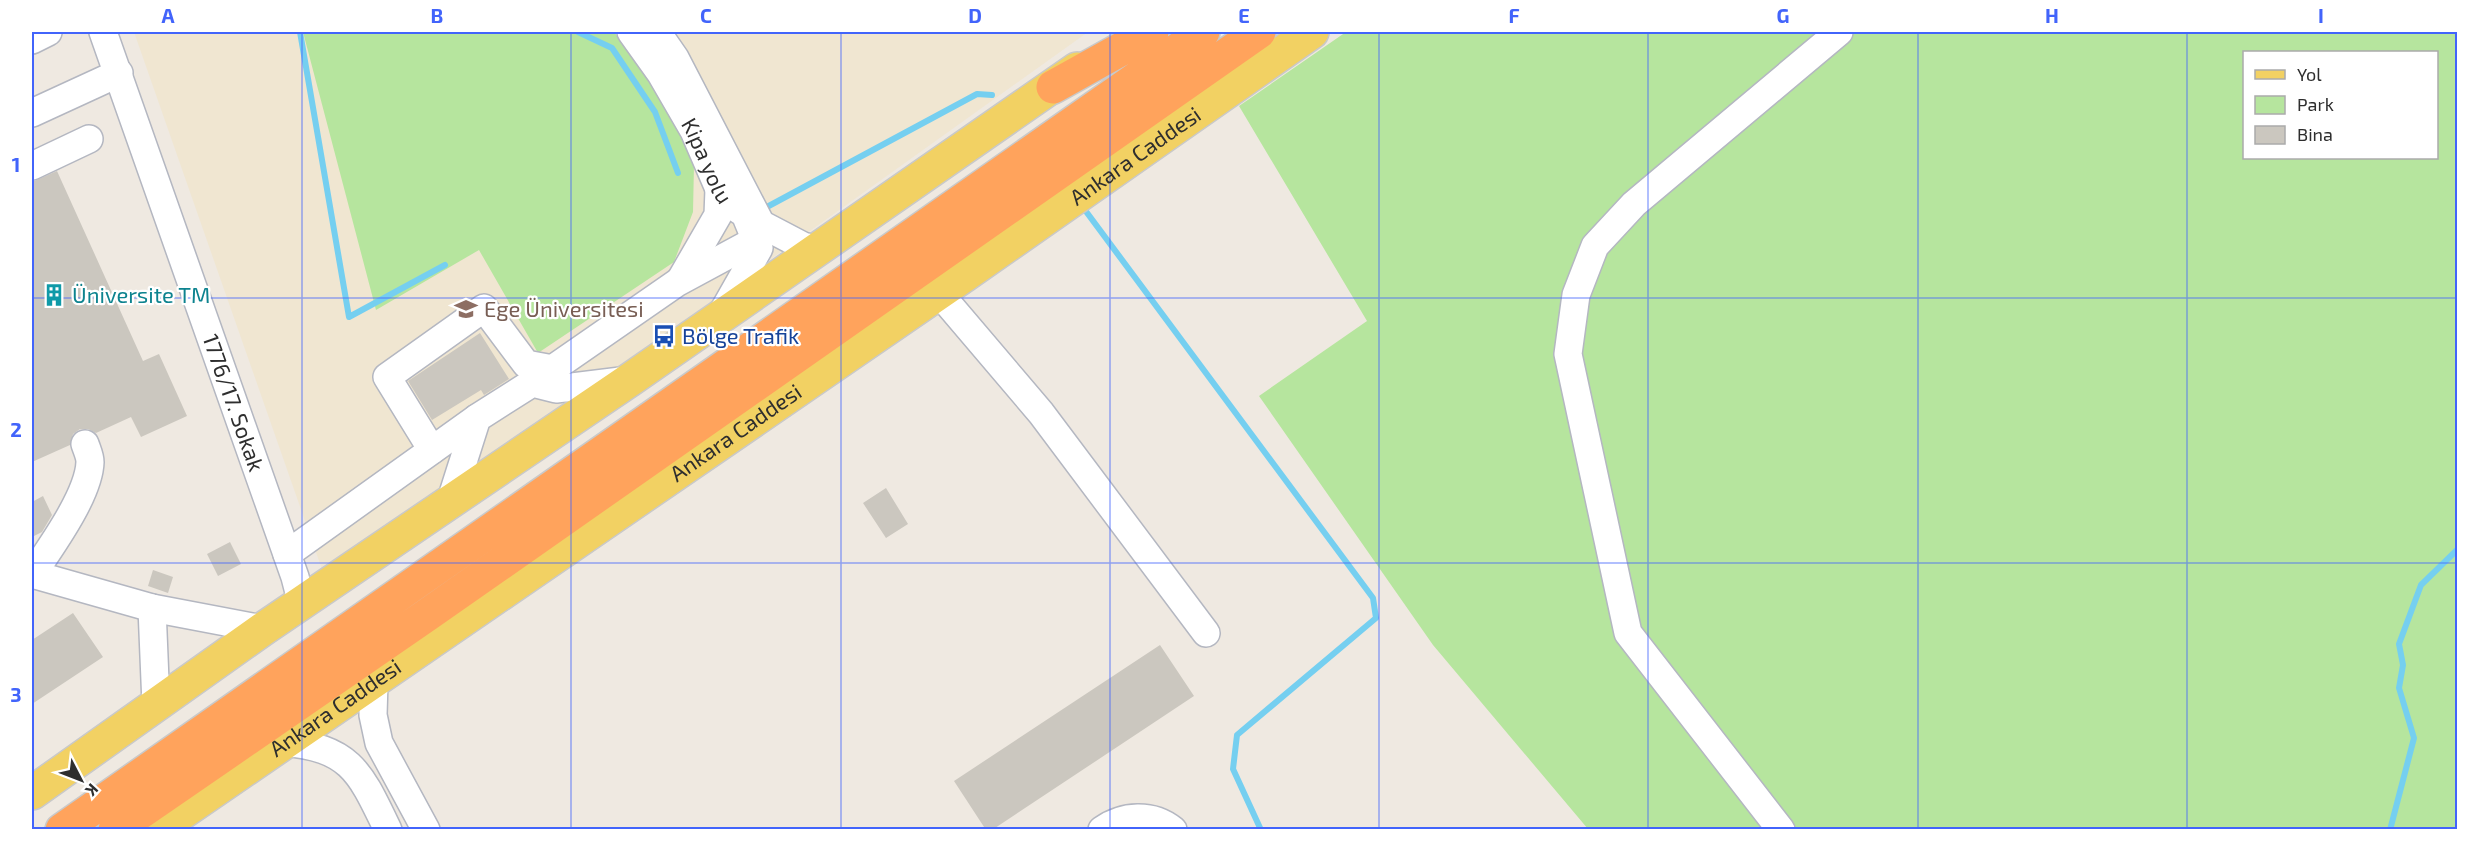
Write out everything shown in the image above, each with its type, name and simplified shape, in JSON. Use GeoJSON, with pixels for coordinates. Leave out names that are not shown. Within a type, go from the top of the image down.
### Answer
{"type":"FeatureCollection","features":[{"type":"Feature","properties":{"kind":"highway"},"geometry":{"type":"LineString","coordinates":[[1053,87],[1152,32]]}},
{"type":"Feature","properties":{"kind":"highway"},"geometry":{"type":"LineString","coordinates":[[62,830],[1203,32]]}},
{"type":"Feature","properties":{"kind":"highway","name":"Ankara Caddesi"},"geometry":{"type":"LineString","coordinates":[[115,830],[427,615],[1259,32]]}},
{"type":"Feature","properties":{"kind":"main road"},"geometry":{"type":"LineString","coordinates":[[32,793],[263,629],[631,379],[1130,32]]}},
{"type":"Feature","properties":{"kind":"main road","name":"Ankara Caddesi"},"geometry":{"type":"LineString","coordinates":[[157,830],[939,293],[1312,32]]}},
{"type":"Feature","properties":{"kind":"street"},"geometry":{"type":"LineString","coordinates":[[32,40],[48,32]]}},
{"type":"Feature","properties":{"kind":"street","name":"1776/17. Sokak"},"geometry":{"type":"LineString","coordinates":[[104,32],[287,554],[302,604]]}},
{"type":"Feature","properties":{"kind":"street","name":"Kipa yolu"},"geometry":{"type":"LineString","coordinates":[[632,32],[661,74],[694,131],[719,189],[733,208],[745,214],[758,232]]}},
{"type":"Feature","properties":{"kind":"street","name":"Kipa yolu"},"geometry":{"type":"LineString","coordinates":[[657,32],[675,58],[758,232]]}},
{"type":"Feature","properties":{"kind":"street"},"geometry":{"type":"LineString","coordinates":[[1781,830],[1628,633],[1569,354],[1576,295],[1595,246],[1634,204],[1839,32]]}},
{"type":"Feature","properties":{"kind":"street"},"geometry":{"type":"LineString","coordinates":[[32,113],[118,73]]}},
{"type":"Feature","properties":{"kind":"street"},"geometry":{"type":"LineString","coordinates":[[32,166],[89,139]]}},
{"type":"Feature","properties":{"kind":"street"},"geometry":{"type":"LineString","coordinates":[[678,282],[689,268],[718,215],[719,189]]}},
{"type":"Feature","properties":{"kind":"street"},"geometry":{"type":"LineString","coordinates":[[287,554],[477,418],[678,282],[758,232],[817,250]]}},
{"type":"Feature","properties":{"kind":"street"},"geometry":{"type":"LineString","coordinates":[[719,318],[759,248],[758,232]]}},
{"type":"Feature","properties":{"kind":"street"},"geometry":{"type":"LineString","coordinates":[[939,293],[1041,413],[1206,633]]}},
{"type":"Feature","properties":{"kind":"street"},"geometry":{"type":"LineString","coordinates":[[432,450],[387,377],[484,308],[526,364],[556,389],[631,379]]}},
{"type":"Feature","properties":{"kind":"street"},"geometry":{"type":"LineString","coordinates":[[450,502],[477,418]]}},
{"type":"Feature","properties":{"kind":"street"},"geometry":{"type":"LineString","coordinates":[[85,444],[90,460],[87,477],[74,509],[32,574],[152,608],[263,629]]}},
{"type":"Feature","properties":{"kind":"street"},"geometry":{"type":"LineString","coordinates":[[152,608],[156,705]]}},
{"type":"Feature","properties":{"kind":"street"},"geometry":{"type":"LineString","coordinates":[[374,682],[373,715],[379,743],[426,830]]}},
{"type":"Feature","properties":{"kind":"street"},"geometry":{"type":"LineString","coordinates":[[283,742],[310,744],[329,750],[350,764],[370,792],[388,830]]}},
{"type":"Feature","properties":{"kind":"street"},"geometry":{"type":"LineString","coordinates":[[1102,830],[1111,823],[1128,817],[1149,819],[1173,830]]}},
{"type":"Feature","properties":{"kind":"shaded area","name":"Ege Üniversitesi"},"geometry":{"type":"Polygon","coordinates":[[[134,32],[1088,32],[325,578],[134,32]]]}},
{"type":"Feature","properties":{"kind":"green space"},"geometry":{"type":"Polygon","coordinates":[[[303,32],[614,32],[660,93],[694,165],[693,212],[674,262],[538,353],[479,250],[376,310],[303,32]]]}},
{"type":"Feature","properties":{"kind":"green space"},"geometry":{"type":"Polygon","coordinates":[[[1346,32],[2457,32],[2457,829],[1588,829],[1433,645],[1259,396],[1367,321],[1239,106],[1346,32]]]}},
{"type":"Feature","properties":{"kind":"building"},"geometry":{"type":"Polygon","coordinates":[[[57,171],[143,361],[159,354],[187,416],[141,437],[131,417],[96,433],[88,429],[80,429],[73,434],[70,445],[32,462],[32,182],[57,171]]]}},
{"type":"Feature","properties":{"kind":"building"},"geometry":{"type":"Polygon","coordinates":[[[480,333],[509,379],[484,395],[481,390],[432,420],[408,381],[480,333]]]}},
{"type":"Feature","properties":{"kind":"building"},"geometry":{"type":"Polygon","coordinates":[[[886,488],[908,524],[886,538],[863,503],[886,488]]]}},
{"type":"Feature","properties":{"kind":"building"},"geometry":{"type":"Polygon","coordinates":[[[43,496],[52,515],[42,532],[32,537],[32,502],[43,496]]]}},
{"type":"Feature","properties":{"kind":"building"},"geometry":{"type":"Polygon","coordinates":[[[230,542],[241,564],[218,576],[207,554],[230,542]]]}},
{"type":"Feature","properties":{"kind":"building"},"geometry":{"type":"Polygon","coordinates":[[[153,570],[173,577],[168,593],[148,586],[153,570]]]}},
{"type":"Feature","properties":{"kind":"building"},"geometry":{"type":"Polygon","coordinates":[[[73,613],[103,657],[32,704],[32,640],[73,613]]]}},
{"type":"Feature","properties":{"kind":"building"},"geometry":{"type":"Polygon","coordinates":[[[1160,645],[1194,696],[992,830],[986,830],[954,781],[1160,645]]]}},
{"type":"Feature","properties":{"kind":"waterway"},"geometry":{"type":"LineString","coordinates":[[300,32],[349,317],[445,265]]}},
{"type":"Feature","properties":{"kind":"waterway"},"geometry":{"type":"LineString","coordinates":[[578,32],[612,48],[655,112],[678,173]]}},
{"type":"Feature","properties":{"kind":"waterway"},"geometry":{"type":"LineString","coordinates":[[765,208],[977,94],[992,95]]}},
{"type":"Feature","properties":{"kind":"waterway"},"geometry":{"type":"LineString","coordinates":[[1082,206],[1373,598],[1376,618],[1237,735],[1233,769],[1261,830]]}},
{"type":"Feature","properties":{"kind":"waterway"},"geometry":{"type":"LineString","coordinates":[[2390,830],[2414,738],[2399,688],[2403,665],[2399,644],[2421,585],[2458,549]]}},
{"type":"Feature","properties":{"kind":"place","name":"Üniversite TM"},"geometry":{"type":"Point","coordinates":[54,295]}},
{"type":"Feature","properties":{"kind":"place","name":"Ege Üniversitesi"},"geometry":{"type":"Point","coordinates":[466,309]}},
{"type":"Feature","properties":{"kind":"place","name":"Bölge Trafik"},"geometry":{"type":"Point","coordinates":[664,336]}}]}
